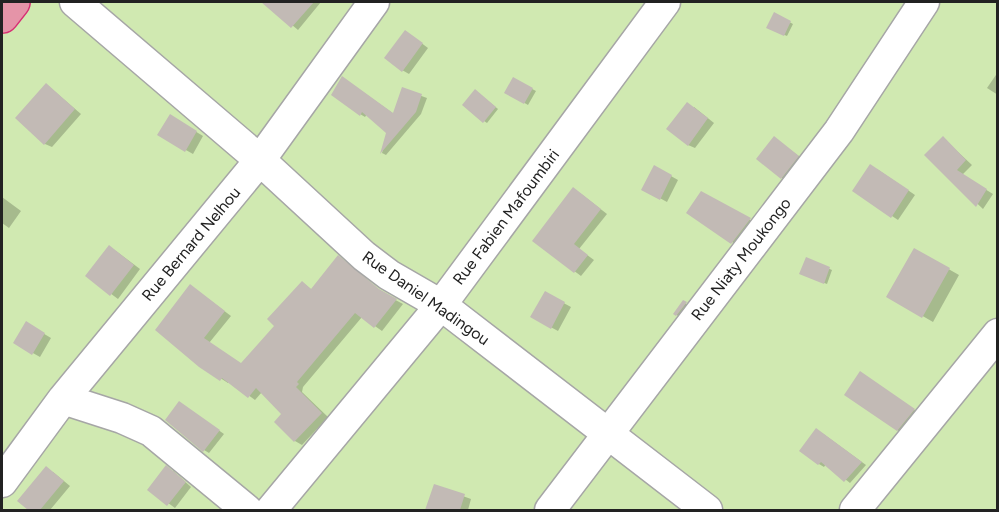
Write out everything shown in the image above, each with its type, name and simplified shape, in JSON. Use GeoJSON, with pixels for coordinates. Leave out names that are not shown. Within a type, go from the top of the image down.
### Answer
{"type":"FeatureCollection","features":[{"type":"Feature","properties":{"kind":"highway"},"geometry":{"type":"LineString","coordinates":[[2,16],[13,2]]}},
{"type":"Feature","properties":{"kind":"street","name":"Rue Daniel Madingou"},"geometry":{"type":"LineString","coordinates":[[75,2],[260,160],[364,256],[389,275],[441,305],[707,510]]}},
{"type":"Feature","properties":{"kind":"street","name":"Rue Bernard Nelhou"},"geometry":{"type":"LineString","coordinates":[[2,482],[63,399],[260,160],[374,2]]}},
{"type":"Feature","properties":{"kind":"street","name":"Rue Fabien Mafoumbiri"},"geometry":{"type":"LineString","coordinates":[[271,510],[441,305],[665,2]]}},
{"type":"Feature","properties":{"kind":"street","name":"Rue Niaty Moukongo"},"geometry":{"type":"LineString","coordinates":[[550,510],[839,131],[924,2]]}},
{"type":"Feature","properties":{"kind":"street"},"geometry":{"type":"LineString","coordinates":[[855,510],[998,334]]}},
{"type":"Feature","properties":{"kind":"street"},"geometry":{"type":"LineString","coordinates":[[63,399],[122,417],[151,431],[247,510]]}},
{"type":"Feature","properties":{"kind":"green space"},"geometry":{"type":"Polygon","coordinates":[[[2,2],[997,2],[997,510],[2,510],[2,2]]]}},
{"type":"Feature","properties":{"kind":"building"},"geometry":{"type":"Polygon","coordinates":[[[261,2],[314,2],[291,28],[261,2]]]}},
{"type":"Feature","properties":{"kind":"building"},"geometry":{"type":"Polygon","coordinates":[[[774,12],[791,21],[784,36],[766,28],[774,12]]]}},
{"type":"Feature","properties":{"kind":"building"},"geometry":{"type":"Polygon","coordinates":[[[405,30],[423,43],[402,72],[384,58],[405,30]]]}},
{"type":"Feature","properties":{"kind":"building"},"geometry":{"type":"Polygon","coordinates":[[[342,76],[393,113],[402,87],[422,94],[416,112],[380,154],[386,133],[362,112],[360,116],[331,95],[342,76]]]}},
{"type":"Feature","properties":{"kind":"building"},"geometry":{"type":"Polygon","coordinates":[[[513,77],[533,88],[524,104],[504,93],[513,77]]]}},
{"type":"Feature","properties":{"kind":"building"},"geometry":{"type":"Polygon","coordinates":[[[46,83],[75,109],[44,145],[15,118],[46,83]]]}},
{"type":"Feature","properties":{"kind":"building"},"geometry":{"type":"Polygon","coordinates":[[[475,89],[496,107],[483,123],[462,105],[475,89]]]}},
{"type":"Feature","properties":{"kind":"building"},"geometry":{"type":"Polygon","coordinates":[[[687,102],[708,118],[688,146],[666,129],[687,102]]]}},
{"type":"Feature","properties":{"kind":"building"},"geometry":{"type":"Polygon","coordinates":[[[170,114],[197,131],[185,152],[157,135],[170,114]]]}},
{"type":"Feature","properties":{"kind":"building"},"geometry":{"type":"Polygon","coordinates":[[[774,136],[799,156],[781,179],[756,159],[774,136]]]}},
{"type":"Feature","properties":{"kind":"building"},"geometry":{"type":"Polygon","coordinates":[[[943,136],[966,160],[957,170],[987,189],[976,207],[924,155],[943,136]]]}},
{"type":"Feature","properties":{"kind":"building"},"geometry":{"type":"Polygon","coordinates":[[[870,164],[909,190],[891,218],[852,191],[870,164]]]}},
{"type":"Feature","properties":{"kind":"building"},"geometry":{"type":"Polygon","coordinates":[[[654,165],[672,175],[660,200],[641,190],[654,165]]]}},
{"type":"Feature","properties":{"kind":"building"},"geometry":{"type":"Polygon","coordinates":[[[573,187],[601,209],[574,244],[588,255],[574,273],[532,241],[573,187]]]}},
{"type":"Feature","properties":{"kind":"building"},"geometry":{"type":"Polygon","coordinates":[[[701,191],[751,218],[731,244],[686,213],[701,191]]]}},
{"type":"Feature","properties":{"kind":"building"},"geometry":{"type":"Polygon","coordinates":[[[109,245],[134,265],[110,296],[85,276],[109,245]]]}},
{"type":"Feature","properties":{"kind":"building"},"geometry":{"type":"Polygon","coordinates":[[[914,248],[950,268],[922,318],[886,297],[914,248]]]}},
{"type":"Feature","properties":{"kind":"building"},"geometry":{"type":"Polygon","coordinates":[[[338,255],[379,289],[397,299],[374,328],[355,313],[297,382],[299,384],[296,387],[322,413],[294,442],[274,422],[281,414],[256,388],[248,398],[222,378],[220,381],[199,367],[155,330],[190,284],[225,311],[204,338],[241,363],[274,326],[267,319],[302,281],[311,289],[338,255]]]}},
{"type":"Feature","properties":{"kind":"building"},"geometry":{"type":"Polygon","coordinates":[[[806,257],[830,267],[824,284],[799,274],[806,257]]]}},
{"type":"Feature","properties":{"kind":"building"},"geometry":{"type":"Polygon","coordinates":[[[545,291],[565,302],[551,329],[530,317],[545,291]]]}},
{"type":"Feature","properties":{"kind":"building"},"geometry":{"type":"Polygon","coordinates":[[[683,300],[687,302],[676,316],[673,314],[683,300]]]}},
{"type":"Feature","properties":{"kind":"building"},"geometry":{"type":"Polygon","coordinates":[[[26,321],[45,333],[32,355],[13,343],[26,321]]]}},
{"type":"Feature","properties":{"kind":"building"},"geometry":{"type":"Polygon","coordinates":[[[860,371],[915,409],[897,431],[844,395],[860,371]]]}},
{"type":"Feature","properties":{"kind":"building"},"geometry":{"type":"Polygon","coordinates":[[[179,401],[220,430],[203,452],[165,420],[179,401]]]}},
{"type":"Feature","properties":{"kind":"building"},"geometry":{"type":"Polygon","coordinates":[[[816,428],[862,462],[844,482],[821,462],[818,465],[799,451],[816,428]]]}},
{"type":"Feature","properties":{"kind":"building"},"geometry":{"type":"Polygon","coordinates":[[[166,465],[186,482],[167,506],[147,490],[166,465]]]}},
{"type":"Feature","properties":{"kind":"building"},"geometry":{"type":"Polygon","coordinates":[[[46,466],[64,481],[40,510],[28,510],[17,501],[46,466]]]}},
{"type":"Feature","properties":{"kind":"building"},"geometry":{"type":"Polygon","coordinates":[[[434,484],[465,494],[460,510],[425,510],[434,484]]]}}]}
